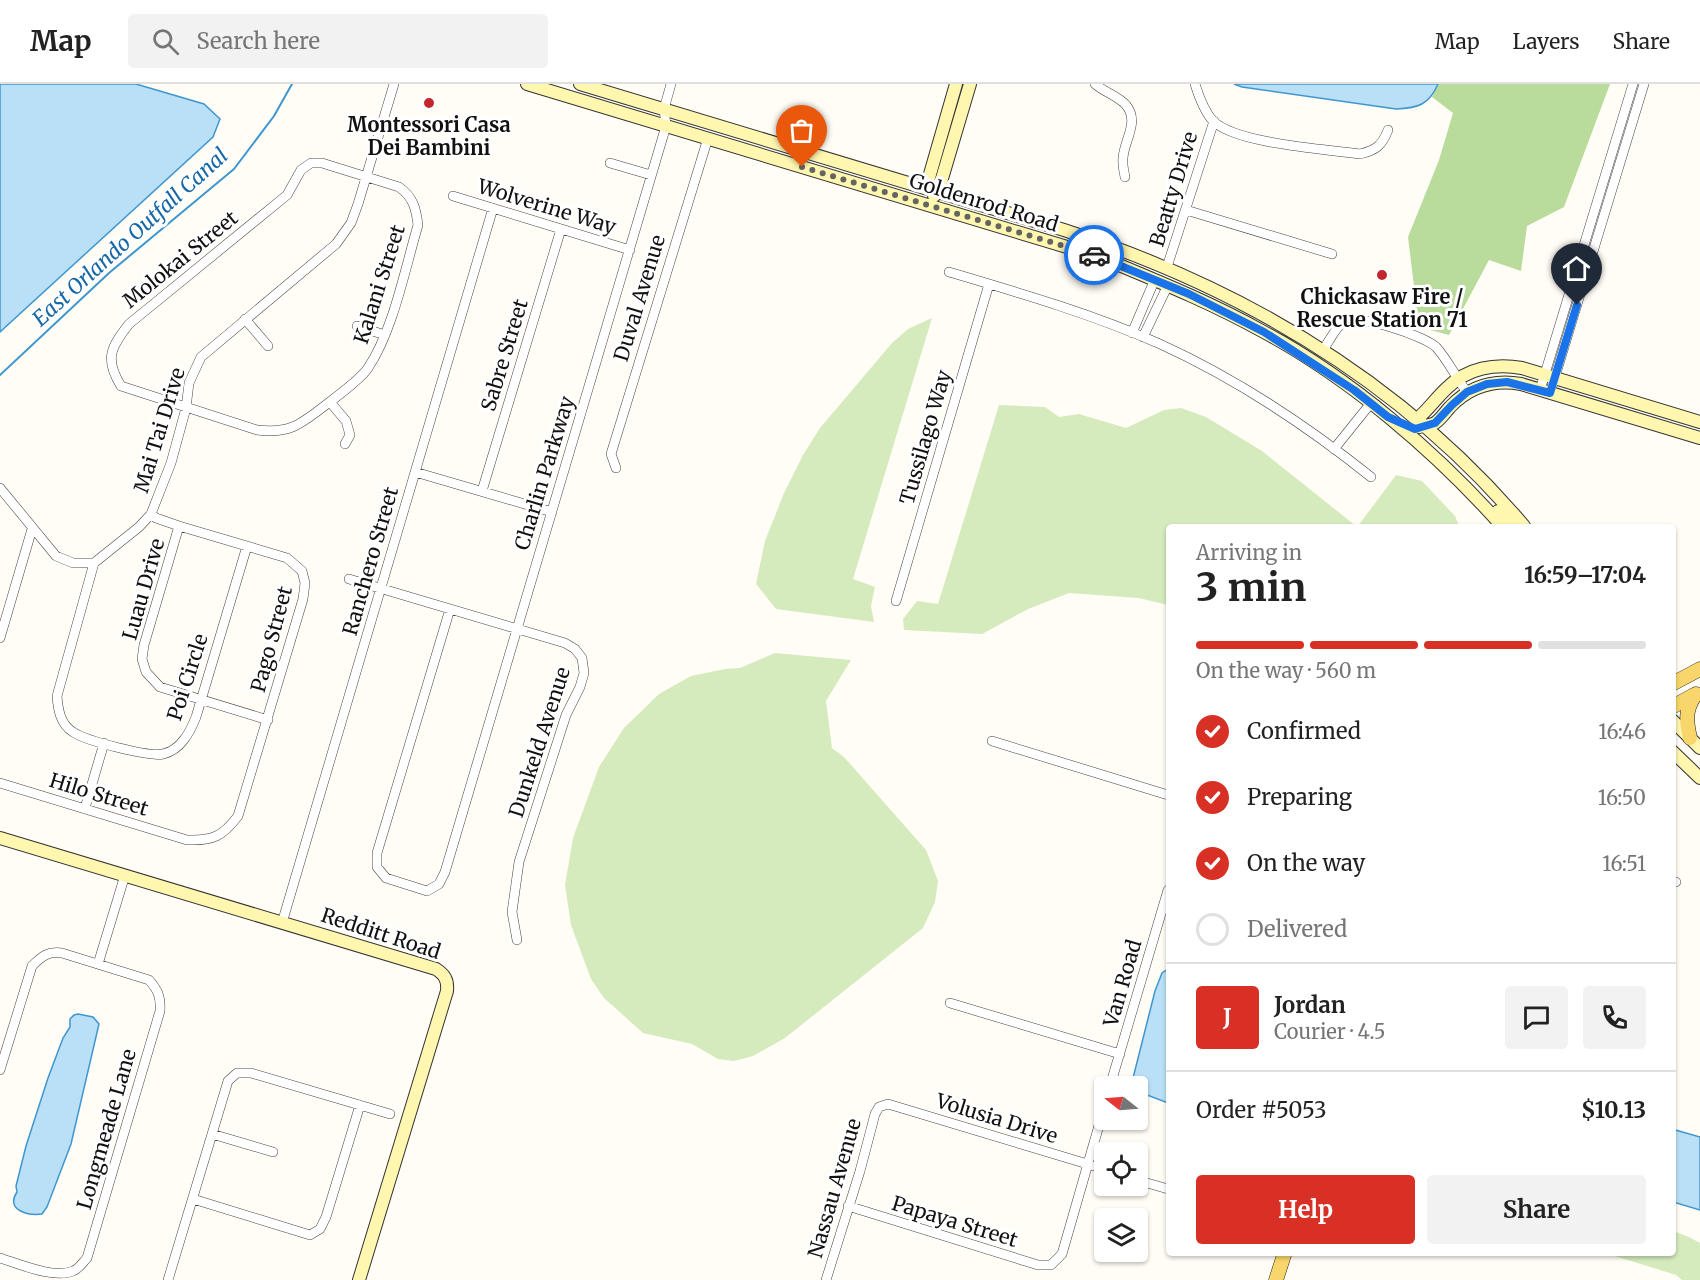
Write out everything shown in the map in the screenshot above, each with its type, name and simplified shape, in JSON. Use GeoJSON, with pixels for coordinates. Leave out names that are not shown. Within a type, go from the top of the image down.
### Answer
{"type":"FeatureCollection","features":[{"type":"Feature","properties":{"kind":"main road","name":"Goldenrod Road"},"geometry":{"type":"LineString","coordinates":[[527,84],[1100,257],[1155,279],[1264,332],[1371,403],[1468,489],[1500,524]]}},
{"type":"Feature","properties":{"kind":"main road","name":"Goldenrod Road"},"geometry":{"type":"LineString","coordinates":[[580,84],[1064,230],[1167,267],[1270,318],[1323,350],[1367,381],[1420,422],[1473,472],[1522,524]]}},
{"type":"Feature","properties":{"kind":"main road"},"geometry":{"type":"LineString","coordinates":[[926,188],[956,84]]}},
{"type":"Feature","properties":{"kind":"main road"},"geometry":{"type":"LineString","coordinates":[[897,196],[925,199],[933,197],[938,192],[970,84]]}},
{"type":"Feature","properties":{"kind":"main road"},"geometry":{"type":"LineString","coordinates":[[928,205],[942,200],[1039,229],[1064,230]]}},
{"type":"Feature","properties":{"kind":"main road"},"geometry":{"type":"LineString","coordinates":[[1388,417],[1415,429],[1456,379],[1485,367],[1510,366],[1700,422]]}},
{"type":"Feature","properties":{"kind":"main road"},"geometry":{"type":"LineString","coordinates":[[1420,422],[1435,423],[1467,392],[1497,382],[1521,384],[1700,438]]}},
{"type":"Feature","properties":{"kind":"main road"},"geometry":{"type":"LineString","coordinates":[[1468,489],[1486,498],[1510,524]]}},
{"type":"Feature","properties":{"kind":"main road"},"geometry":{"type":"LineString","coordinates":[[1676,682],[1700,669]]}},
{"type":"Feature","properties":{"kind":"main road"},"geometry":{"type":"LineString","coordinates":[[1676,705],[1698,693]]}},
{"type":"Feature","properties":{"kind":"main road"},"geometry":{"type":"LineString","coordinates":[[1695,743],[1686,715],[1698,693]]}},
{"type":"Feature","properties":{"kind":"main road"},"geometry":{"type":"LineString","coordinates":[[1676,724],[1695,743]]}},
{"type":"Feature","properties":{"kind":"main road"},"geometry":{"type":"LineString","coordinates":[[1676,755],[1700,778]]}},
{"type":"Feature","properties":{"kind":"main road","name":"Redditt Road"},"geometry":{"type":"LineString","coordinates":[[0,838],[436,969],[446,978],[447,991],[359,1280]]}},
{"type":"Feature","properties":{"kind":"main road"},"geometry":{"type":"LineString","coordinates":[[1267,1280],[1274,1256]]}},
{"type":"Feature","properties":{"kind":"main road"},"geometry":{"type":"LineString","coordinates":[[1276,1280],[1284,1256]]}},
{"type":"Feature","properties":{"kind":"main road"},"geometry":{"type":"LineString","coordinates":[[1282,1280],[1289,1256]]}},
{"type":"Feature","properties":{"kind":"street","name":"Mai Tai Drive"},"geometry":{"type":"LineString","coordinates":[[94,563],[139,527],[151,514],[164,484],[186,408],[189,383],[201,357],[336,244],[351,223],[394,84]]}},
{"type":"Feature","properties":{"kind":"street","name":"Charlin Parkway"},"geometry":{"type":"LineString","coordinates":[[450,609],[377,853],[377,867],[386,878],[427,891],[439,884],[445,872],[666,126],[664,109],[671,84]]}},
{"type":"Feature","properties":{"kind":"street"},"geometry":{"type":"LineString","coordinates":[[1095,84],[1121,101],[1131,113],[1131,129],[1123,158],[1125,177]]}},
{"type":"Feature","properties":{"kind":"street"},"geometry":{"type":"LineString","coordinates":[[1195,84],[1200,100],[1214,121],[1237,135],[1360,154],[1374,151],[1383,142],[1388,130]]}},
{"type":"Feature","properties":{"kind":"street"},"geometry":{"type":"LineString","coordinates":[[1550,377],[1633,84]]}},
{"type":"Feature","properties":{"kind":"street"},"geometry":{"type":"LineString","coordinates":[[1545,391],[1644,84]]}},
{"type":"Feature","properties":{"kind":"street","name":"Beatty Drive"},"geometry":{"type":"LineString","coordinates":[[1167,267],[1214,121]]}},
{"type":"Feature","properties":{"kind":"street","name":"Duval Avenue"},"geometry":{"type":"LineString","coordinates":[[616,468],[611,454],[708,138]]}},
{"type":"Feature","properties":{"kind":"street","name":"Molokai Street"},"geometry":{"type":"LineString","coordinates":[[186,408],[121,386],[111,371],[110,355],[117,339],[137,317],[286,195],[301,170],[311,164],[322,163],[366,177]]}},
{"type":"Feature","properties":{"kind":"street"},"geometry":{"type":"LineString","coordinates":[[610,163],[651,175]]}},
{"type":"Feature","properties":{"kind":"street","name":"Kalani Street"},"geometry":{"type":"LineString","coordinates":[[186,408],[257,430],[272,432],[291,429],[330,402],[368,370],[385,335],[418,225],[416,207],[407,193],[399,187],[366,177]]}},
{"type":"Feature","properties":{"kind":"street","name":"Wolverine Way"},"geometry":{"type":"LineString","coordinates":[[453,196],[630,250]]}},
{"type":"Feature","properties":{"kind":"street","name":"Ranchero Street"},"geometry":{"type":"LineString","coordinates":[[282,923],[493,208]]}},
{"type":"Feature","properties":{"kind":"street"},"geometry":{"type":"LineString","coordinates":[[1186,210],[1332,254]]}},
{"type":"Feature","properties":{"kind":"street","name":"Sabre Street"},"geometry":{"type":"LineString","coordinates":[[482,491],[561,229]]}},
{"type":"Feature","properties":{"kind":"street"},"geometry":{"type":"LineString","coordinates":[[949,272],[1038,298],[1143,337],[1190,358],[1254,394],[1371,477]]}},
{"type":"Feature","properties":{"kind":"street"},"geometry":{"type":"LineString","coordinates":[[1132,333],[1155,279]]}},
{"type":"Feature","properties":{"kind":"street","name":"Tussilago Way"},"geometry":{"type":"LineString","coordinates":[[896,601],[989,284]]}},
{"type":"Feature","properties":{"kind":"street"},"geometry":{"type":"LineString","coordinates":[[1143,337],[1168,285]]}},
{"type":"Feature","properties":{"kind":"street"},"geometry":{"type":"LineString","coordinates":[[1142,311],[1153,316]]}},
{"type":"Feature","properties":{"kind":"street"},"geometry":{"type":"LineString","coordinates":[[245,319],[268,346]]}},
{"type":"Feature","properties":{"kind":"street"},"geometry":{"type":"LineString","coordinates":[[1323,350],[1341,324],[1347,320],[1361,319],[1427,340],[1439,351],[1467,392]]}},
{"type":"Feature","properties":{"kind":"street"},"geometry":{"type":"LineString","coordinates":[[357,326],[385,335]]}},
{"type":"Feature","properties":{"kind":"street"},"geometry":{"type":"LineString","coordinates":[[330,402],[346,421],[350,435],[345,444]]}},
{"type":"Feature","properties":{"kind":"street"},"geometry":{"type":"LineString","coordinates":[[1334,449],[1371,403]]}},
{"type":"Feature","properties":{"kind":"street"},"geometry":{"type":"LineString","coordinates":[[415,472],[552,512]]}},
{"type":"Feature","properties":{"kind":"street"},"geometry":{"type":"LineString","coordinates":[[0,488],[56,556],[73,563],[94,563]]}},
{"type":"Feature","properties":{"kind":"street","name":"Pago Street"},"geometry":{"type":"LineString","coordinates":[[151,514],[179,526],[287,558],[302,571],[305,583],[303,599],[238,816],[227,830],[206,840],[188,840]]}},
{"type":"Feature","properties":{"kind":"street","name":"Luau Drive"},"geometry":{"type":"LineString","coordinates":[[179,526],[144,645],[142,659],[146,672],[160,687],[268,720]]}},
{"type":"Feature","properties":{"kind":"street"},"geometry":{"type":"LineString","coordinates":[[0,638],[32,528]]}},
{"type":"Feature","properties":{"kind":"street","name":"Poi Circle"},"geometry":{"type":"LineString","coordinates":[[94,563],[57,696],[58,713],[72,732],[145,753],[163,754],[177,747],[190,732],[247,546]]}},
{"type":"Feature","properties":{"kind":"street","name":"Dunkeld Avenue"},"geometry":{"type":"LineString","coordinates":[[349,579],[565,642],[576,649],[582,658],[584,673],[580,687],[566,716],[519,862],[512,912],[517,940]]}},
{"type":"Feature","properties":{"kind":"street"},"geometry":{"type":"LineString","coordinates":[[992,741],[1166,794]]}},
{"type":"Feature","properties":{"kind":"street"},"geometry":{"type":"LineString","coordinates":[[85,808],[104,743]]}},
{"type":"Feature","properties":{"kind":"street","name":"Hilo Street"},"geometry":{"type":"LineString","coordinates":[[0,783],[188,840]]}},
{"type":"Feature","properties":{"kind":"street"},"geometry":{"type":"LineString","coordinates":[[0,1070],[32,966],[50,952],[98,964],[125,875]]}},
{"type":"Feature","properties":{"kind":"street","name":"Van Road"},"geometry":{"type":"LineString","coordinates":[[1113,1076],[1166,897]]}},
{"type":"Feature","properties":{"kind":"street","name":"Longmeade Lane"},"geometry":{"type":"LineString","coordinates":[[4,1259],[62,1274],[76,1270],[87,1258],[160,1011],[160,999],[156,988],[149,980],[98,964]]}},
{"type":"Feature","properties":{"kind":"street"},"geometry":{"type":"LineString","coordinates":[[950,1003],[1120,1054]]}},
{"type":"Feature","properties":{"kind":"street"},"geometry":{"type":"LineString","coordinates":[[168,1280],[228,1081],[237,1073],[251,1073],[390,1114]]}},
{"type":"Feature","properties":{"kind":"street","name":"Volusia Drive"},"geometry":{"type":"LineString","coordinates":[[879,1107],[888,1104],[1094,1166]]}},
{"type":"Feature","properties":{"kind":"street"},"geometry":{"type":"LineString","coordinates":[[193,1199],[310,1234],[320,1229],[326,1217],[360,1105]]}},
{"type":"Feature","properties":{"kind":"street","name":"Nassau Avenue"},"geometry":{"type":"LineString","coordinates":[[826,1280],[879,1107]]}},
{"type":"Feature","properties":{"kind":"street"},"geometry":{"type":"LineString","coordinates":[[1088,1164],[1098,1130]]}},
{"type":"Feature","properties":{"kind":"street"},"geometry":{"type":"LineString","coordinates":[[213,1134],[273,1152]]}},
{"type":"Feature","properties":{"kind":"street","name":"Papaya Street"},"geometry":{"type":"LineString","coordinates":[[848,1206],[1038,1265],[1051,1265],[1062,1254],[1088,1164]]}},
{"type":"Feature","properties":{"kind":"street"},"geometry":{"type":"LineString","coordinates":[[1148,1183],[1166,1188]]}},
{"type":"Feature","properties":{"kind":"green space"},"geometry":{"type":"Polygon","coordinates":[[[1438,84],[1610,84],[1564,207],[1527,226],[1521,271],[1489,260],[1449,335],[1419,327],[1408,237],[1439,160],[1453,113],[1432,97],[1438,84]]]}},
{"type":"Feature","properties":{"kind":"green space"},"geometry":{"type":"Polygon","coordinates":[[[932,318],[853,579],[875,587],[871,606],[874,622],[776,609],[756,584],[765,541],[784,493],[803,455],[820,428],[892,343],[908,329],[932,318]]]}},
{"type":"Feature","properties":{"kind":"green space"},"geometry":{"type":"Polygon","coordinates":[[[999,405],[1045,407],[1059,417],[1079,414],[1126,428],[1164,410],[1181,408],[1206,417],[1262,451],[1353,524],[1166,524],[1166,605],[1138,598],[1069,593],[1028,609],[982,634],[904,630],[903,619],[917,601],[938,604],[999,405]]]}},
{"type":"Feature","properties":{"kind":"green space"},"geometry":{"type":"Polygon","coordinates":[[[1396,475],[1422,481],[1455,516],[1458,524],[1359,524],[1396,475]]]}},
{"type":"Feature","properties":{"kind":"green space"},"geometry":{"type":"Polygon","coordinates":[[[775,653],[851,660],[826,701],[832,748],[844,757],[926,850],[938,881],[935,902],[923,928],[785,1038],[753,1056],[734,1061],[718,1059],[692,1044],[643,1033],[604,998],[591,979],[571,925],[565,885],[573,838],[599,767],[624,728],[659,694],[691,676],[740,668],[775,653]]]}},
{"type":"Feature","properties":{"kind":"green space"},"geometry":{"type":"Polygon","coordinates":[[[1676,1232],[1700,1243],[1700,1280],[1682,1280],[1676,1275],[1615,1256],[1676,1256],[1676,1232]]]}},
{"type":"Feature","properties":{"kind":"water"},"geometry":{"type":"Polygon","coordinates":[[[0,84],[136,84],[204,104],[220,119],[213,137],[0,332],[0,84]]]}},
{"type":"Feature","properties":{"kind":"water"},"geometry":{"type":"Polygon","coordinates":[[[1234,84],[1438,84],[1431,97],[1422,104],[1411,108],[1396,109],[1234,84]]]}},
{"type":"Feature","properties":{"kind":"water"},"geometry":{"type":"Polygon","coordinates":[[[1166,970],[1166,1102],[1148,1095],[1148,1076],[1134,1076],[1155,991],[1162,973],[1166,970]]]}},
{"type":"Feature","properties":{"kind":"water"},"geometry":{"type":"Polygon","coordinates":[[[78,1014],[93,1017],[99,1024],[71,1144],[47,1207],[42,1214],[25,1213],[16,1207],[14,1198],[26,1146],[48,1078],[63,1038],[70,1027],[70,1019],[78,1014]]]}},
{"type":"Feature","properties":{"kind":"water"},"geometry":{"type":"Polygon","coordinates":[[[1676,1130],[1700,1137],[1700,1210],[1676,1203],[1676,1130]]]}},
{"type":"Feature","properties":{"kind":"waterway","name":"East Orlando Outfall Canal"},"geometry":{"type":"LineString","coordinates":[[0,375],[109,273],[234,169],[274,116],[292,84]]}},
{"type":"Feature","properties":{"kind":"way so far"},"geometry":{"type":"LineString","coordinates":[[802,167],[1094,255]]}},
{"type":"Feature","properties":{"kind":"place","name":"Montessori Casa Dei Bambini"},"geometry":{"type":"Point","coordinates":[429,103]}},
{"type":"Feature","properties":{"kind":"place","name":"Chickasaw Fire / Rescue Station 71"},"geometry":{"type":"Point","coordinates":[1382,275]}},
{"type":"Feature","properties":{"kind":"route"},"geometry":{"type":"LineString","coordinates":[[1094,255],[1207,302],[1264,332],[1354,390],[1388,417],[1415,429],[1435,423],[1467,392],[1487,384],[1507,382],[1550,393],[1577,305]]}}]}
